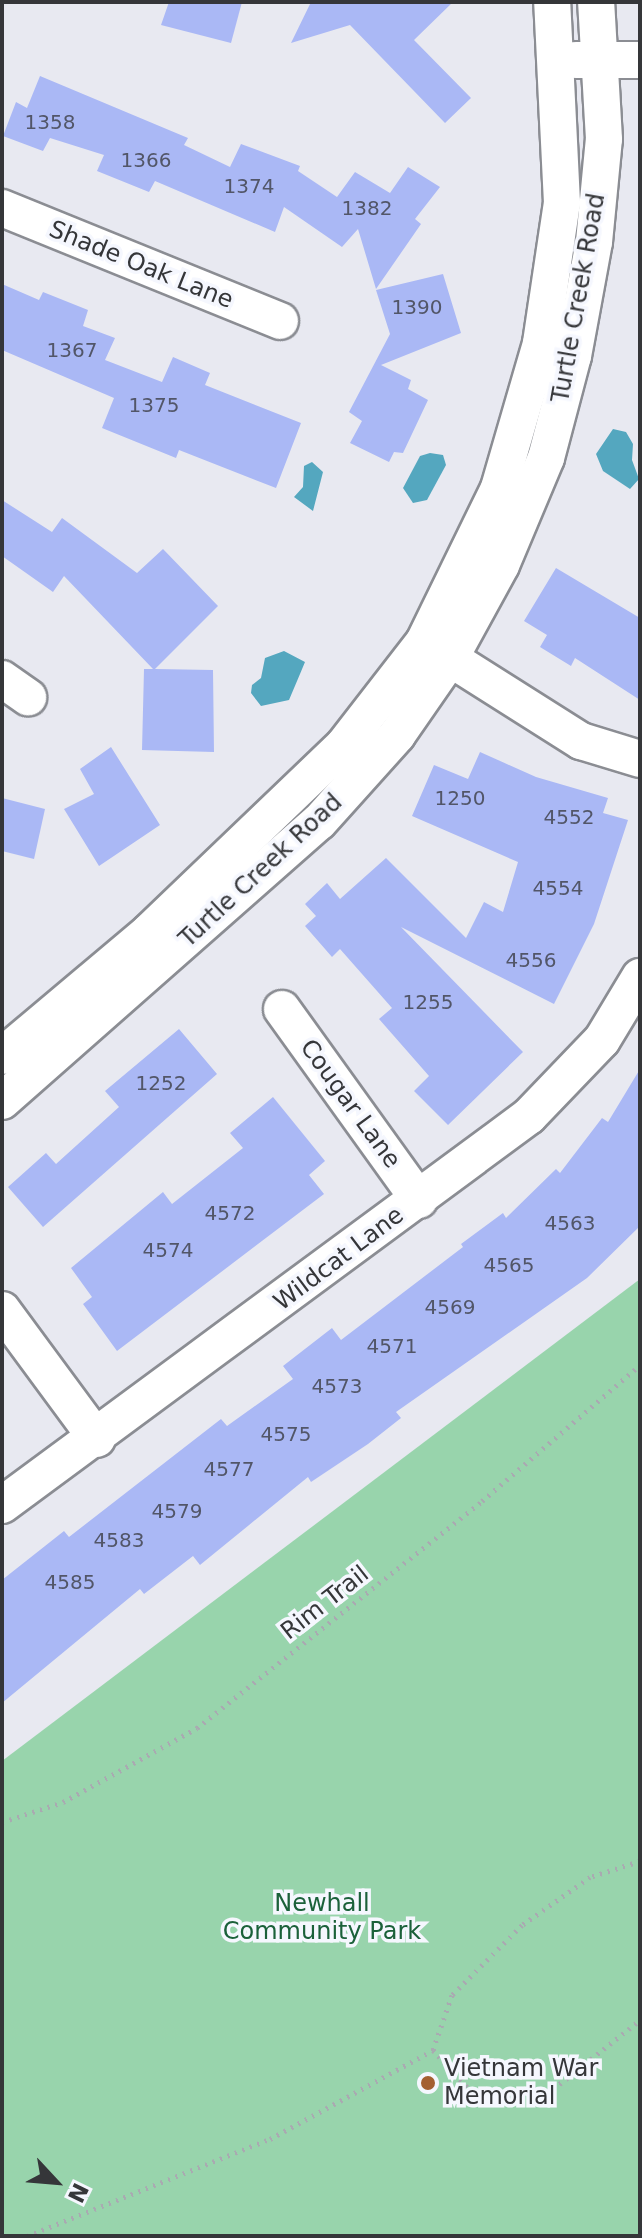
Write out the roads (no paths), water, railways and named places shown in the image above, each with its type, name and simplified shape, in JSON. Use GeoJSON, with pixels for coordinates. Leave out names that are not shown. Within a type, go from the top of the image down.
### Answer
{"type":"FeatureCollection","features":[{"type":"Feature","properties":{"kind":"street","name":"Turtle Creek Road"},"geometry":{"type":"LineString","coordinates":[[2,1101],[319,822],[397,735],[437,651],[499,488],[541,343],[562,203],[559,60],[552,2]]}},
{"type":"Feature","properties":{"kind":"street","name":"Turtle Creek Road"},"geometry":{"type":"LineString","coordinates":[[2,1056],[149,932],[344,745],[437,651],[501,565],[546,458],[573,356],[594,242],[604,139],[596,2]]}},
{"type":"Feature","properties":{"kind":"street"},"geometry":{"type":"LineString","coordinates":[[559,60],[640,60]]}},
{"type":"Feature","properties":{"kind":"street","name":"Shade Oak Lane"},"geometry":{"type":"LineString","coordinates":[[2,208],[280,321]]}},
{"type":"Feature","properties":{"kind":"street"},"geometry":{"type":"LineString","coordinates":[[437,651],[581,741],[640,759]]}},
{"type":"Feature","properties":{"kind":"street","name":"Wildcat Lane"},"geometry":{"type":"LineString","coordinates":[[2,1505],[97,1439],[529,1116],[602,1040],[640,977]]}},
{"type":"Feature","properties":{"kind":"street","name":"Cougar Lane"},"geometry":{"type":"LineString","coordinates":[[282,1009],[419,1200]]}},
{"type":"Feature","properties":{"kind":"street"},"geometry":{"type":"LineString","coordinates":[[2,1310],[97,1439]]}},
{"type":"Feature","properties":{"kind":"water"},"geometry":{"type":"Polygon","coordinates":[[[613,429],[626,432],[633,444],[632,460],[639,479],[630,489],[603,471],[596,454],[613,429]]]}},
{"type":"Feature","properties":{"kind":"water"},"geometry":{"type":"Polygon","coordinates":[[[430,453],[443,455],[446,465],[427,500],[413,503],[403,488],[420,456],[430,453]]]}},
{"type":"Feature","properties":{"kind":"water"},"geometry":{"type":"Polygon","coordinates":[[[312,462],[323,472],[313,511],[294,497],[303,487],[304,466],[312,462]]]}},
{"type":"Feature","properties":{"kind":"water"},"geometry":{"type":"Polygon","coordinates":[[[284,651],[305,662],[300,674],[289,700],[261,706],[251,693],[252,685],[261,678],[265,658],[284,651]]]}},
{"type":"Feature","properties":{"kind":"place","name":"Vietnam War Memorial"},"geometry":{"type":"Point","coordinates":[428,2083]}},
{"type":"Feature","properties":{"kind":"park label","name":"Newhall Community Park"},"geometry":{"type":"Point","coordinates":[322,1918]}}]}
